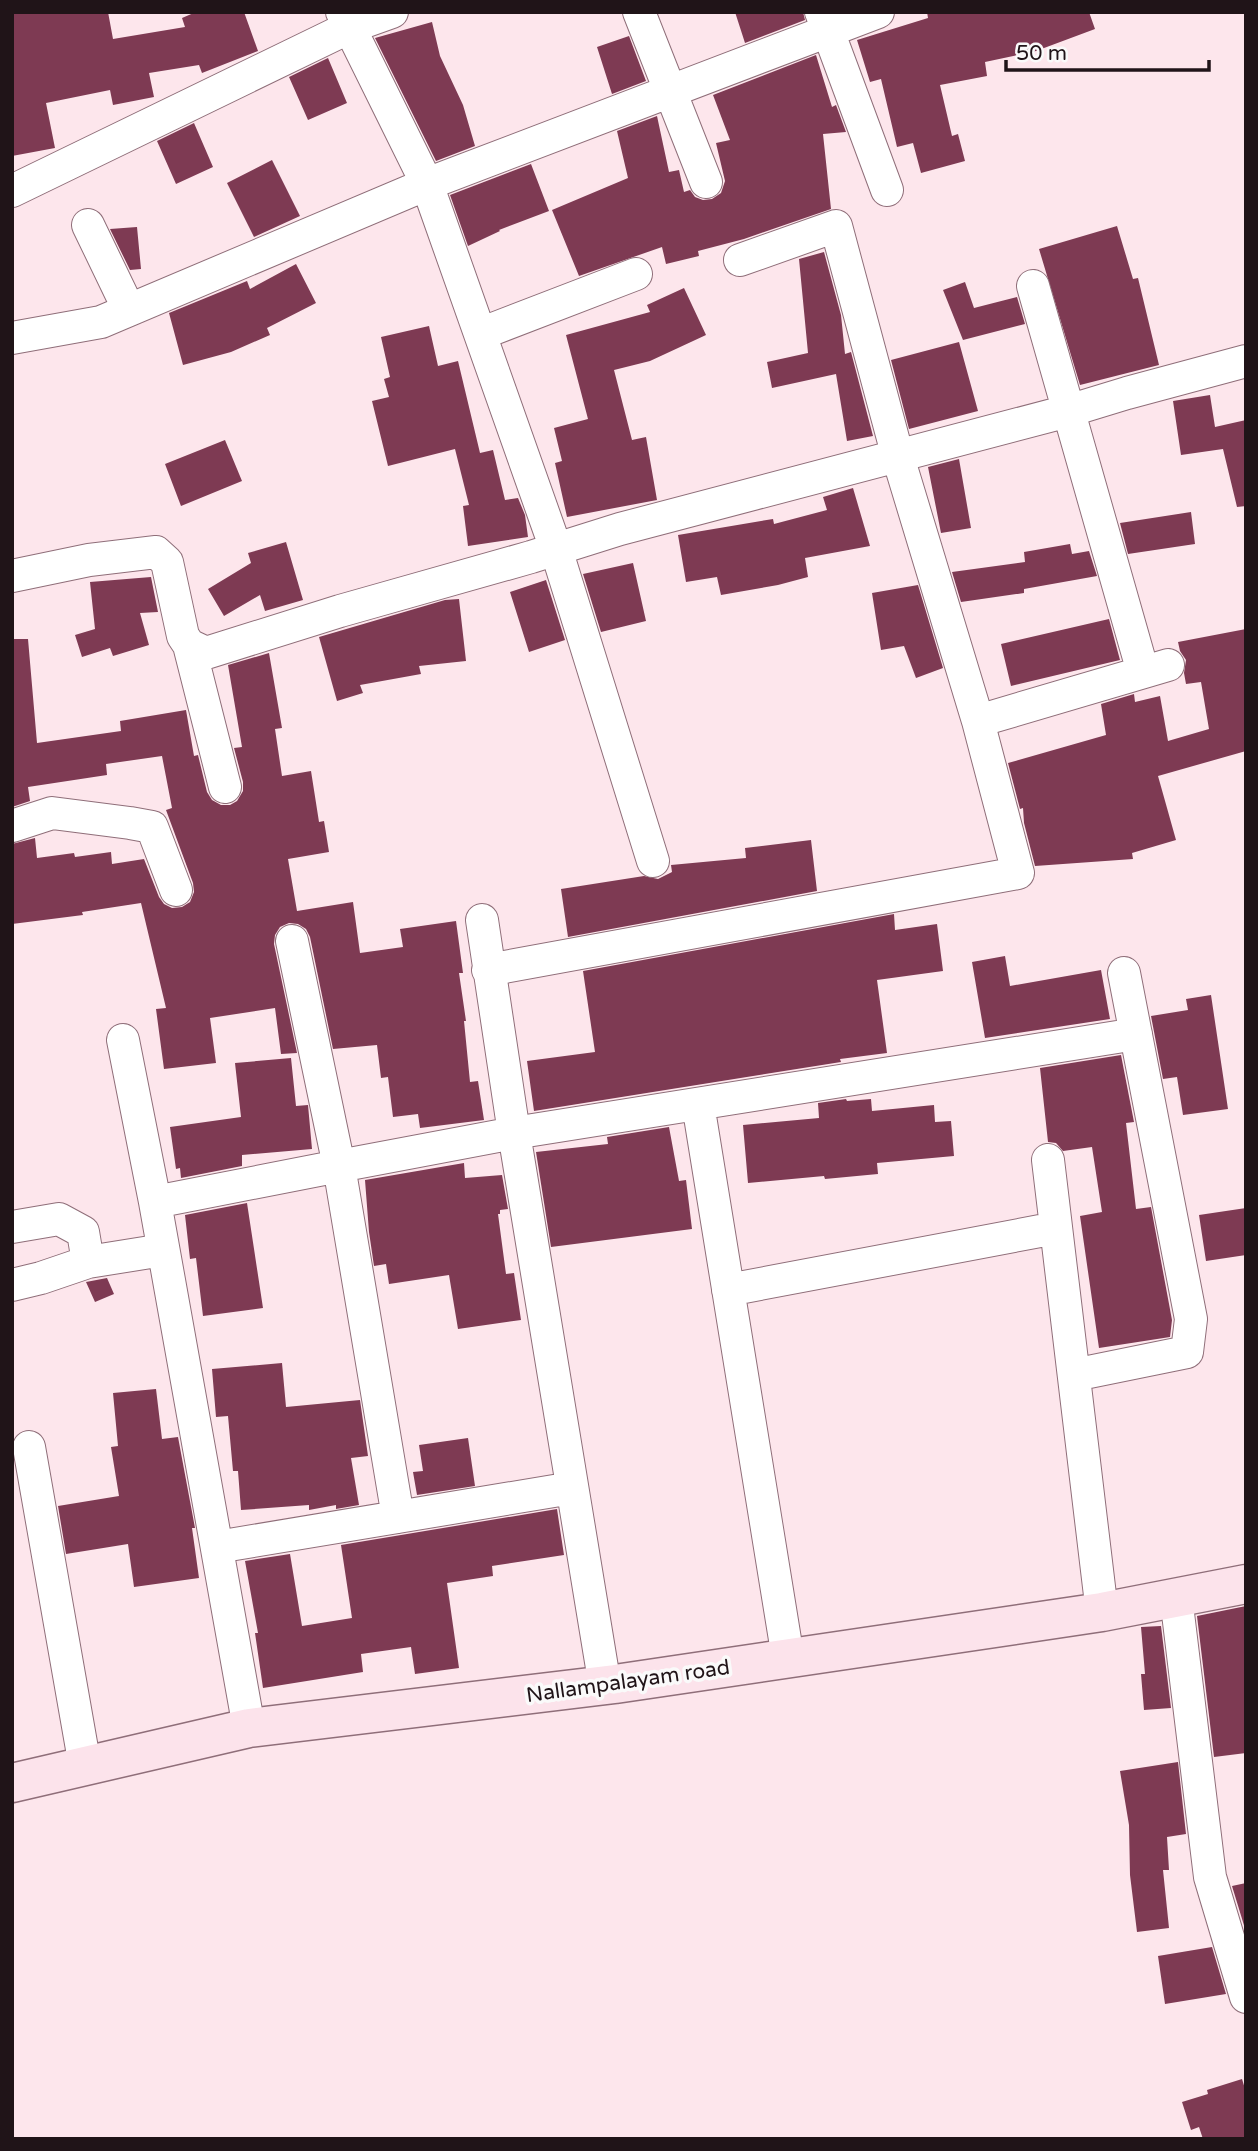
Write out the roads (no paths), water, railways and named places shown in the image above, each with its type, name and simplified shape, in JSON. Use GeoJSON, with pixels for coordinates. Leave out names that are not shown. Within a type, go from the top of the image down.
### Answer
{"type":"FeatureCollection","features":[{"type":"Feature","properties":{"kind":"street"},"geometry":{"type":"LineString","coordinates":[[12,191],[346,20],[391,12]]}},
{"type":"Feature","properties":{"kind":"street"},"geometry":{"type":"LineString","coordinates":[[639,12],[706,182]]}},
{"type":"Feature","properties":{"kind":"street"},"geometry":{"type":"LineString","coordinates":[[12,338],[101,322],[427,184],[670,92],[825,22],[878,12]]}},
{"type":"Feature","properties":{"kind":"street"},"geometry":{"type":"LineString","coordinates":[[346,20],[427,184],[556,549],[653,861]]}},
{"type":"Feature","properties":{"kind":"street"},"geometry":{"type":"LineString","coordinates":[[825,22],[887,190]]}},
{"type":"Feature","properties":{"kind":"street"},"geometry":{"type":"LineString","coordinates":[[89,225],[129,310]]}},
{"type":"Feature","properties":{"kind":"street"},"geometry":{"type":"LineString","coordinates":[[488,971],[1018,873],[978,721],[898,457],[836,226],[740,260]]}},
{"type":"Feature","properties":{"kind":"street"},"geometry":{"type":"LineString","coordinates":[[480,334],[636,274]]}},
{"type":"Feature","properties":{"kind":"street"},"geometry":{"type":"LineString","coordinates":[[978,721],[1155,669],[1068,411],[1033,286]]}},
{"type":"Feature","properties":{"kind":"street"},"geometry":{"type":"LineString","coordinates":[[189,645],[206,653],[632,526],[898,457],[1246,361]]}},
{"type":"Feature","properties":{"kind":"street"},"geometry":{"type":"LineString","coordinates":[[12,576],[89,560],[156,552],[167,562],[183,636],[189,645],[225,787]]}},
{"type":"Feature","properties":{"kind":"street"},"geometry":{"type":"LineString","coordinates":[[12,826],[52,813],[152,827],[176,890]]}},
{"type":"Feature","properties":{"kind":"street"},"geometry":{"type":"LineString","coordinates":[[482,920],[514,1133],[605,1686]]}},
{"type":"Feature","properties":{"kind":"street"},"geometry":{"type":"LineString","coordinates":[[292,941],[339,1166],[398,1517]]}},
{"type":"Feature","properties":{"kind":"street"},"geometry":{"type":"LineString","coordinates":[[1074,1375],[1187,1352],[1192,1318],[1124,973]]}},
{"type":"Feature","properties":{"kind":"street"},"geometry":{"type":"LineString","coordinates":[[155,1202],[514,1133],[1136,1034]]}},
{"type":"Feature","properties":{"kind":"street"},"geometry":{"type":"LineString","coordinates":[[123,1040],[155,1202],[249,1728]]}},
{"type":"Feature","properties":{"kind":"street"},"geometry":{"type":"LineString","coordinates":[[698,1104],[788,1658]]}},
{"type":"Feature","properties":{"kind":"street"},"geometry":{"type":"LineString","coordinates":[[1048,1160],[1102,1612]]}},
{"type":"Feature","properties":{"kind":"street"},"geometry":{"type":"LineString","coordinates":[[12,1227],[59,1219],[83,1233],[88,1262]]}},
{"type":"Feature","properties":{"kind":"street"},"geometry":{"type":"LineString","coordinates":[[728,1290],[1056,1228]]}},
{"type":"Feature","properties":{"kind":"street"},"geometry":{"type":"LineString","coordinates":[[12,1285],[88,1262],[163,1250]]}},
{"type":"Feature","properties":{"kind":"street"},"geometry":{"type":"LineString","coordinates":[[29,1447],[85,1766]]}},
{"type":"Feature","properties":{"kind":"street"},"geometry":{"type":"LineString","coordinates":[[216,1547],[572,1488]]}},
{"type":"Feature","properties":{"kind":"street","name":"Nallampalayam road"},"geometry":{"type":"LineString","coordinates":[[12,1783],[249,1728],[605,1686],[1102,1612],[1246,1584]]}},
{"type":"Feature","properties":{"kind":"street"},"geometry":{"type":"LineString","coordinates":[[1176,1597],[1210,1877],[1246,1997]]}}]}
